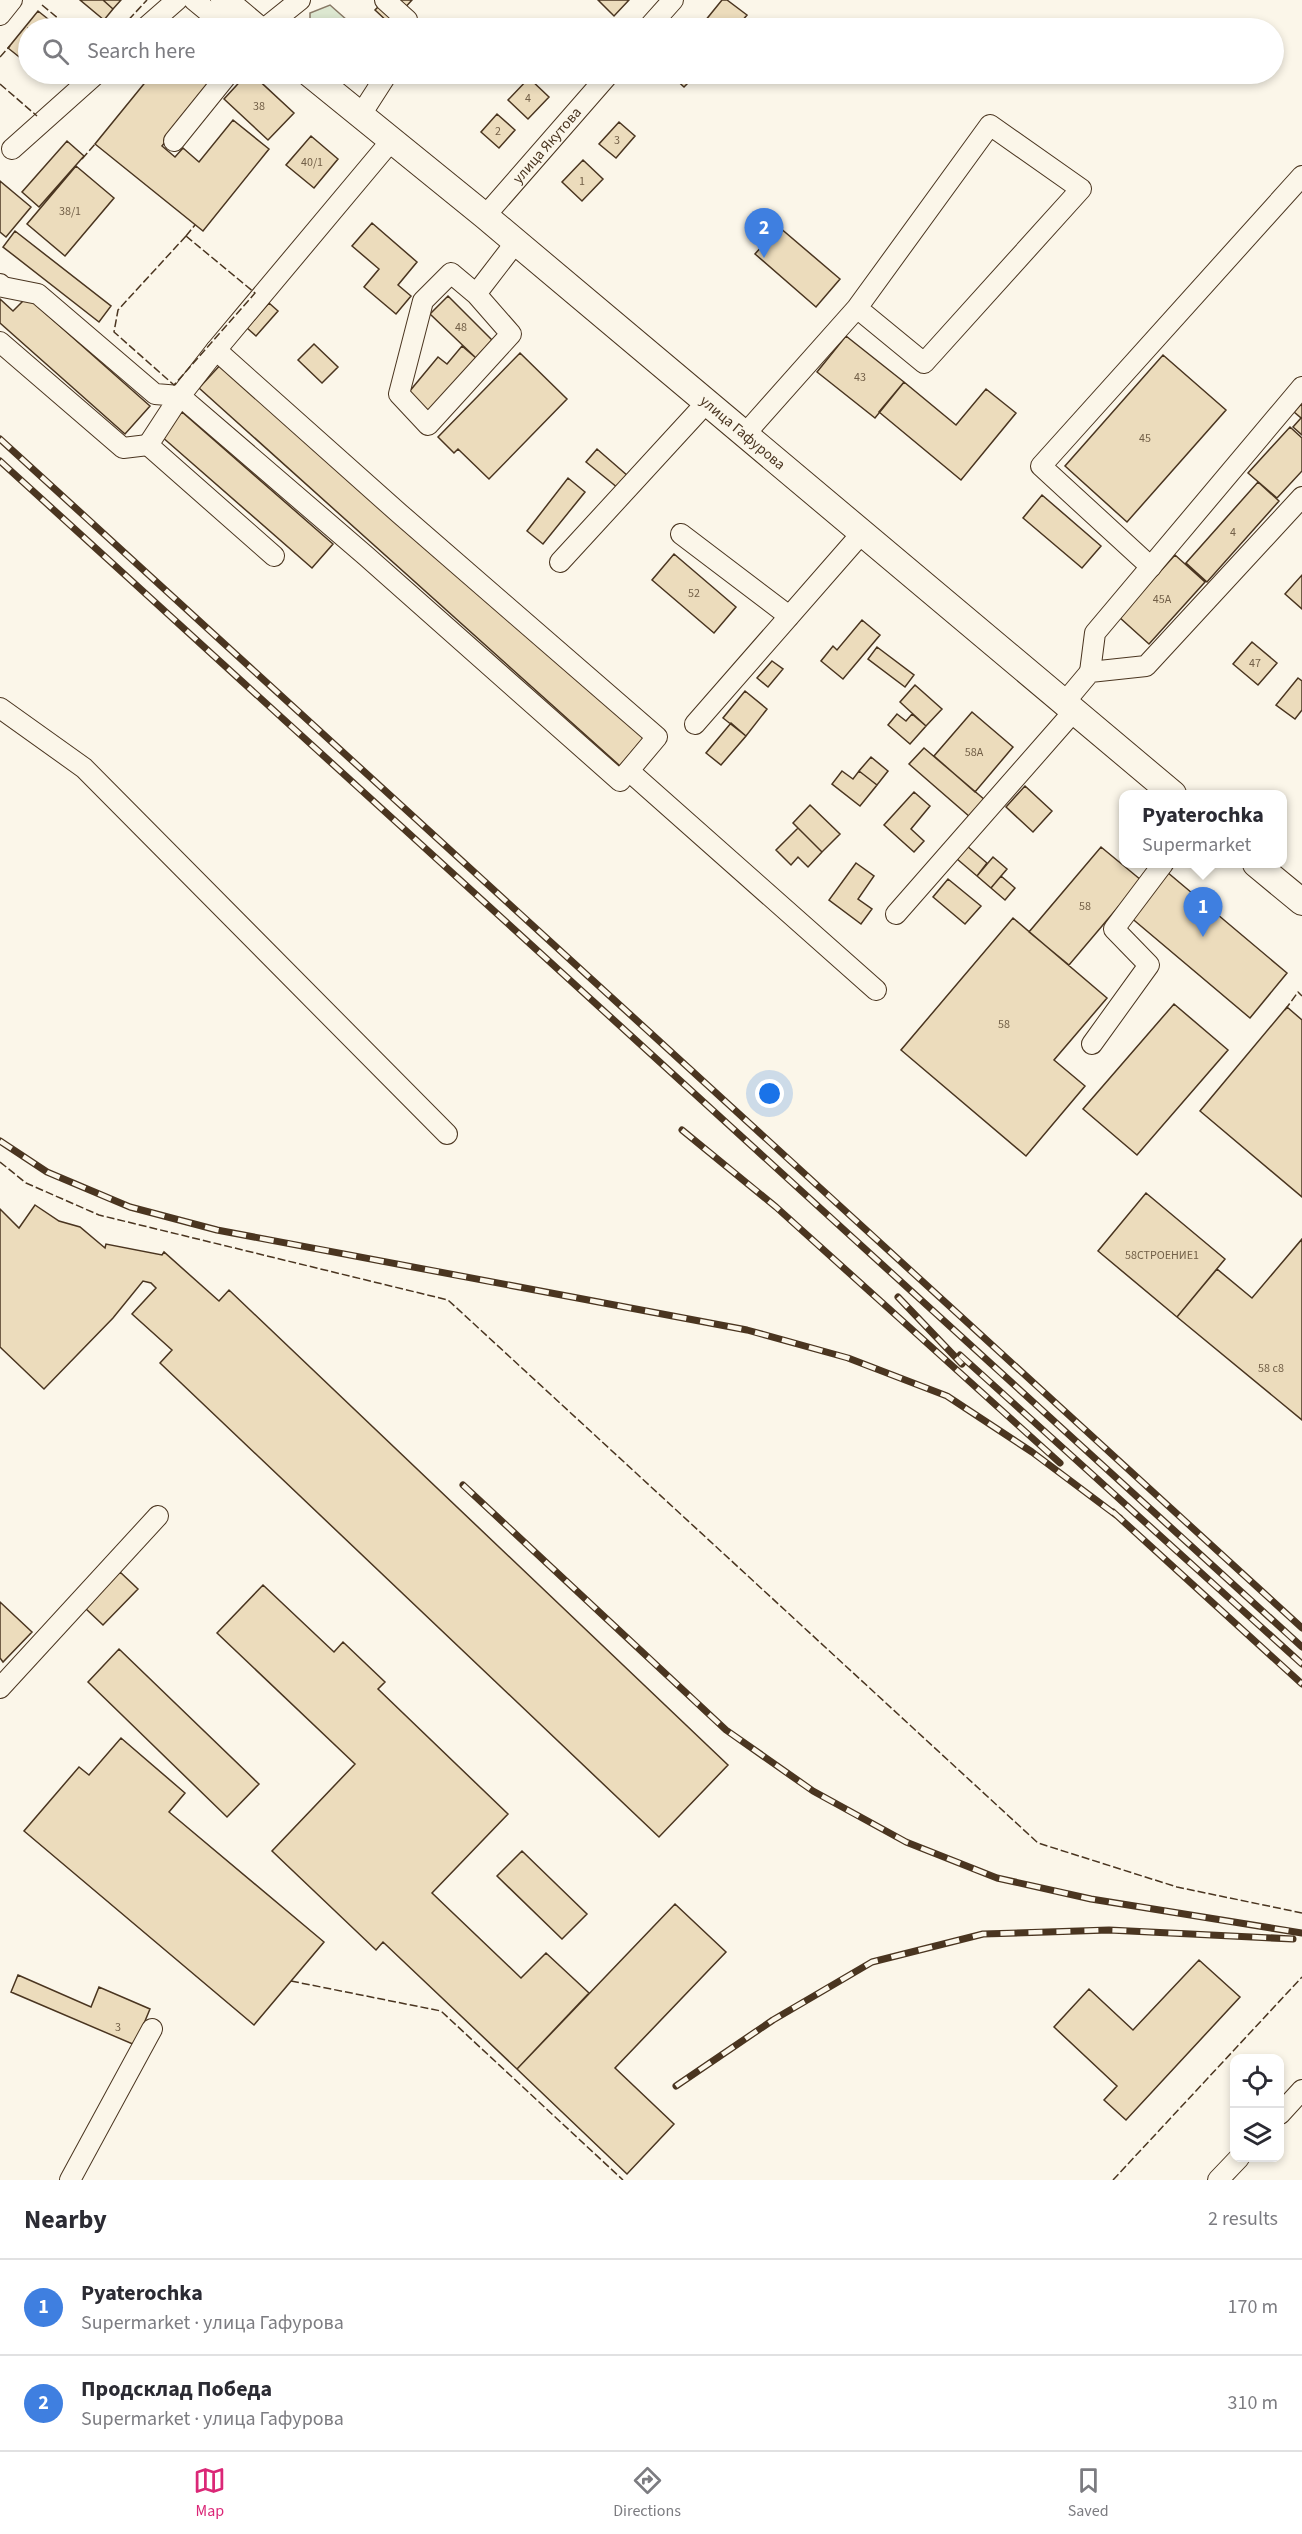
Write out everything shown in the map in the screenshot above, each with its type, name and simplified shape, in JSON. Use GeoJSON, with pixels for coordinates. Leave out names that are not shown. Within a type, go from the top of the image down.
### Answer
{"type":"FeatureCollection","features":[{"type":"Feature","properties":{"kind":"main road"},"geometry":{"type":"LineString","coordinates":[[224,0],[245,18]]}},
{"type":"Feature","properties":{"kind":"main road","name":"улица Гафурова"},"geometry":{"type":"LineString","coordinates":[[322,84],[485,216],[1167,790]]}},
{"type":"Feature","properties":{"kind":"main road"},"geometry":{"type":"LineString","coordinates":[[1261,868],[1302,902]]}},
{"type":"Feature","properties":{"kind":"street"},"geometry":{"type":"LineString","coordinates":[[0,15],[12,0]]}},
{"type":"Feature","properties":{"kind":"street"},"geometry":{"type":"LineString","coordinates":[[157,18],[177,0]]}},
{"type":"Feature","properties":{"kind":"street"},"geometry":{"type":"LineString","coordinates":[[194,0],[216,18]]}},
{"type":"Feature","properties":{"kind":"street"},"geometry":{"type":"LineString","coordinates":[[278,18],[300,0]]}},
{"type":"Feature","properties":{"kind":"street"},"geometry":{"type":"LineString","coordinates":[[385,0],[406,18]]}},
{"type":"Feature","properties":{"kind":"street"},"geometry":{"type":"LineString","coordinates":[[657,18],[673,0]]}},
{"type":"Feature","properties":{"kind":"street"},"geometry":{"type":"LineString","coordinates":[[12,149],[85,84]]}},
{"type":"Feature","properties":{"kind":"street"},"geometry":{"type":"LineString","coordinates":[[174,141],[220,84]]}},
{"type":"Feature","properties":{"kind":"street"},"geometry":{"type":"LineString","coordinates":[[360,116],[381,84]]}},
{"type":"Feature","properties":{"kind":"street","name":"улица Якутова"},"geometry":{"type":"LineString","coordinates":[[485,216],[600,84]]}},
{"type":"Feature","properties":{"kind":"street"},"geometry":{"type":"LineString","coordinates":[[745,434],[857,308],[990,125],[1081,189],[924,363],[857,308]]}},
{"type":"Feature","properties":{"kind":"street"},"geometry":{"type":"LineString","coordinates":[[148,445],[180,396],[216,350],[392,141]]}},
{"type":"Feature","properties":{"kind":"street"},"geometry":{"type":"LineString","coordinates":[[1151,567],[1041,466],[1302,176]]}},
{"type":"Feature","properties":{"kind":"street"},"geometry":{"type":"LineString","coordinates":[[476,294],[516,242]]}},
{"type":"Feature","properties":{"kind":"street"},"geometry":{"type":"LineString","coordinates":[[451,273],[476,294],[511,334],[428,425],[399,394],[423,301],[451,273]]}},
{"type":"Feature","properties":{"kind":"street"},"geometry":{"type":"LineString","coordinates":[[0,284],[3,287],[38,294],[155,394],[180,396],[366,556],[620,782],[657,737],[216,350]]}},
{"type":"Feature","properties":{"kind":"street"},"geometry":{"type":"LineString","coordinates":[[0,342],[123,448],[148,445],[274,556]]}},
{"type":"Feature","properties":{"kind":"street"},"geometry":{"type":"LineString","coordinates":[[896,914],[1069,707],[1090,672],[1095,633],[1302,387]]}},
{"type":"Feature","properties":{"kind":"street"},"geometry":{"type":"LineString","coordinates":[[560,562],[706,402]]}},
{"type":"Feature","properties":{"kind":"street"},"geometry":{"type":"LineString","coordinates":[[1090,672],[1146,666],[1298,508]]}},
{"type":"Feature","properties":{"kind":"street"},"geometry":{"type":"LineString","coordinates":[[695,724],[862,533]]}},
{"type":"Feature","properties":{"kind":"street"},"geometry":{"type":"LineString","coordinates":[[681,534],[789,616]]}},
{"type":"Feature","properties":{"kind":"street"},"geometry":{"type":"LineString","coordinates":[[0,708],[84,768],[447,1134]]}},
{"type":"Feature","properties":{"kind":"street"},"geometry":{"type":"LineString","coordinates":[[629,771],[876,990]]}},
{"type":"Feature","properties":{"kind":"street"},"geometry":{"type":"LineString","coordinates":[[1092,1044],[1149,966],[1114,929],[1160,868]]}},
{"type":"Feature","properties":{"kind":"street"},"geometry":{"type":"LineString","coordinates":[[0,1688],[158,1516]]}},
{"type":"Feature","properties":{"kind":"street"},"geometry":{"type":"LineString","coordinates":[[70,2180],[152,2030]]}},
{"type":"Feature","properties":{"kind":"street"},"geometry":{"type":"LineString","coordinates":[[1284,2110],[1302,2090]]}},
{"type":"Feature","properties":{"kind":"street"},"geometry":{"type":"LineString","coordinates":[[1218,2180],[1234,2162]]}},
{"type":"Feature","properties":{"kind":"green space"},"geometry":{"type":"Polygon","coordinates":[[[330,5],[345,18],[310,18],[310,13],[330,5]]]}},
{"type":"Feature","properties":{"kind":"building"},"geometry":{"type":"Polygon","coordinates":[[[80,0],[103,0],[113,9],[106,18],[102,18],[80,0]]]}},
{"type":"Feature","properties":{"kind":"building"},"geometry":{"type":"Polygon","coordinates":[[[103,0],[121,0],[113,9],[103,0]]]}},
{"type":"Feature","properties":{"kind":"building"},"geometry":{"type":"Polygon","coordinates":[[[385,0],[412,0],[396,18],[384,18],[375,10],[385,0]]]}},
{"type":"Feature","properties":{"kind":"building"},"geometry":{"type":"Polygon","coordinates":[[[598,0],[629,0],[614,16],[598,0]]]}},
{"type":"Feature","properties":{"kind":"building"},"geometry":{"type":"Polygon","coordinates":[[[722,0],[727,0],[747,15],[744,18],[707,18],[722,0]]]}},
{"type":"Feature","properties":{"kind":"building"},"geometry":{"type":"Polygon","coordinates":[[[38,11],[47,18],[32,18],[38,11]]]}},
{"type":"Feature","properties":{"kind":"building"},"geometry":{"type":"Polygon","coordinates":[[[18,36],[18,56],[8,48],[18,36]]]}},
{"type":"Feature","properties":{"kind":"building"},"geometry":{"type":"Polygon","coordinates":[[[144,84],[213,84],[162,146],[175,157],[183,148],[199,162],[233,120],[269,149],[203,231],[95,144],[144,84]]]}},
{"type":"Feature","properties":{"kind":"building"},"geometry":{"type":"Polygon","coordinates":[[[238,84],[263,84],[294,113],[268,140],[224,99],[238,84]]]}},
{"type":"Feature","properties":{"kind":"building"},"geometry":{"type":"Polygon","coordinates":[[[523,84],[535,84],[549,97],[528,119],[508,100],[523,84]]]}},
{"type":"Feature","properties":{"kind":"building"},"geometry":{"type":"Polygon","coordinates":[[[497,114],[515,130],[499,148],[481,132],[497,114]]]}},
{"type":"Feature","properties":{"kind":"building"},"geometry":{"type":"Polygon","coordinates":[[[619,122],[635,136],[616,158],[599,144],[619,122]]]}},
{"type":"Feature","properties":{"kind":"building"},"geometry":{"type":"Polygon","coordinates":[[[311,136],[338,159],[314,188],[286,165],[311,136]]]}},
{"type":"Feature","properties":{"kind":"building"},"geometry":{"type":"Polygon","coordinates":[[[67,141],[84,156],[39,207],[22,192],[67,141]]]}},
{"type":"Feature","properties":{"kind":"building"},"geometry":{"type":"Polygon","coordinates":[[[583,160],[603,179],[582,201],[562,182],[583,160]]]}},
{"type":"Feature","properties":{"kind":"building"},"geometry":{"type":"Polygon","coordinates":[[[76,166],[114,198],[65,256],[27,224],[76,166]]]}},
{"type":"Feature","properties":{"kind":"building"},"geometry":{"type":"Polygon","coordinates":[[[0,181],[31,207],[6,237],[0,232],[0,181]]]}},
{"type":"Feature","properties":{"kind":"building"},"geometry":{"type":"Polygon","coordinates":[[[372,223],[417,262],[398,285],[411,296],[396,314],[364,287],[379,269],[352,246],[372,223]]]}},
{"type":"Feature","properties":{"kind":"building"},"geometry":{"type":"Polygon","coordinates":[[[779,227],[840,279],[816,307],[755,254],[779,227]]]}},
{"type":"Feature","properties":{"kind":"building"},"geometry":{"type":"Polygon","coordinates":[[[15,231],[111,306],[99,322],[3,247],[15,231]]]}},
{"type":"Feature","properties":{"kind":"building"},"geometry":{"type":"Polygon","coordinates":[[[448,296],[492,340],[476,358],[430,314],[448,296]]]}},
{"type":"Feature","properties":{"kind":"building"},"geometry":{"type":"Polygon","coordinates":[[[27,297],[150,406],[125,434],[0,323],[0,299],[13,311],[27,297]]]}},
{"type":"Feature","properties":{"kind":"building"},"geometry":{"type":"Polygon","coordinates":[[[269,303],[278,311],[256,336],[247,328],[269,303]]]}},
{"type":"Feature","properties":{"kind":"building"},"geometry":{"type":"Polygon","coordinates":[[[846,336],[904,382],[875,418],[817,372],[846,336]]]}},
{"type":"Feature","properties":{"kind":"building"},"geometry":{"type":"Polygon","coordinates":[[[314,344],[338,367],[322,383],[298,360],[314,344]]]}},
{"type":"Feature","properties":{"kind":"building"},"geometry":{"type":"Polygon","coordinates":[[[462,346],[476,358],[427,417],[404,398],[438,357],[447,364],[462,346]]]}},
{"type":"Feature","properties":{"kind":"building"},"geometry":{"type":"Polygon","coordinates":[[[520,353],[567,399],[489,479],[458,449],[454,453],[438,437],[520,353]]]}},
{"type":"Feature","properties":{"kind":"building"},"geometry":{"type":"Polygon","coordinates":[[[1163,355],[1226,410],[1127,522],[1065,466],[1163,355]]]}},
{"type":"Feature","properties":{"kind":"building"},"geometry":{"type":"Polygon","coordinates":[[[223,362],[645,736],[620,766],[199,388],[223,362]]]}},
{"type":"Feature","properties":{"kind":"building"},"geometry":{"type":"Polygon","coordinates":[[[904,382],[956,425],[986,389],[1016,413],[961,480],[879,412],[904,382]]]}},
{"type":"Feature","properties":{"kind":"building"},"geometry":{"type":"Polygon","coordinates":[[[1302,403],[1302,435],[1293,427],[1301,418],[1294,412],[1302,403]]]}},
{"type":"Feature","properties":{"kind":"building"},"geometry":{"type":"Polygon","coordinates":[[[182,412],[333,544],[312,568],[161,436],[182,412]]]}},
{"type":"Feature","properties":{"kind":"building"},"geometry":{"type":"Polygon","coordinates":[[[1290,427],[1302,438],[1302,471],[1277,498],[1248,473],[1290,427]]]}},
{"type":"Feature","properties":{"kind":"building"},"geometry":{"type":"Polygon","coordinates":[[[597,449],[628,476],[618,488],[586,462],[597,449]]]}},
{"type":"Feature","properties":{"kind":"building"},"geometry":{"type":"Polygon","coordinates":[[[568,478],[585,492],[543,544],[527,531],[568,478]]]}},
{"type":"Feature","properties":{"kind":"building"},"geometry":{"type":"Polygon","coordinates":[[[1258,482],[1279,501],[1207,582],[1186,563],[1258,482]]]}},
{"type":"Feature","properties":{"kind":"building"},"geometry":{"type":"Polygon","coordinates":[[[1042,495],[1101,546],[1082,568],[1023,518],[1042,495]]]}},
{"type":"Feature","properties":{"kind":"building"},"geometry":{"type":"Polygon","coordinates":[[[674,554],[736,607],[714,633],[652,580],[674,554]]]}},
{"type":"Feature","properties":{"kind":"building"},"geometry":{"type":"Polygon","coordinates":[[[1175,555],[1205,582],[1149,644],[1119,617],[1175,555]]]}},
{"type":"Feature","properties":{"kind":"building"},"geometry":{"type":"Polygon","coordinates":[[[1302,575],[1302,609],[1285,594],[1302,575]]]}},
{"type":"Feature","properties":{"kind":"building"},"geometry":{"type":"Polygon","coordinates":[[[862,620],[880,635],[843,679],[821,661],[833,646],[837,650],[862,620]]]}},
{"type":"Feature","properties":{"kind":"building"},"geometry":{"type":"Polygon","coordinates":[[[1252,642],[1277,663],[1258,685],[1233,664],[1252,642]]]}},
{"type":"Feature","properties":{"kind":"building"},"geometry":{"type":"Polygon","coordinates":[[[877,647],[914,675],[905,687],[868,659],[877,647]]]}},
{"type":"Feature","properties":{"kind":"building"},"geometry":{"type":"Polygon","coordinates":[[[772,661],[783,669],[768,687],[757,678],[772,661]]]}},
{"type":"Feature","properties":{"kind":"building"},"geometry":{"type":"Polygon","coordinates":[[[1298,678],[1302,681],[1302,710],[1295,719],[1276,705],[1298,678]]]}},
{"type":"Feature","properties":{"kind":"building"},"geometry":{"type":"Polygon","coordinates":[[[915,685],[942,709],[926,726],[900,702],[915,685]]]}},
{"type":"Feature","properties":{"kind":"building"},"geometry":{"type":"Polygon","coordinates":[[[745,691],[767,709],[746,736],[723,718],[745,691]]]}},
{"type":"Feature","properties":{"kind":"building"},"geometry":{"type":"Polygon","coordinates":[[[972,712],[1013,747],[975,792],[934,756],[972,712]]]}},
{"type":"Feature","properties":{"kind":"building"},"geometry":{"type":"Polygon","coordinates":[[[897,714],[906,721],[912,714],[926,726],[910,744],[888,725],[897,714]]]}},
{"type":"Feature","properties":{"kind":"building"},"geometry":{"type":"Polygon","coordinates":[[[731,723],[746,736],[721,765],[706,753],[731,723]]]}},
{"type":"Feature","properties":{"kind":"building"},"geometry":{"type":"Polygon","coordinates":[[[924,748],[985,800],[970,817],[909,764],[924,748]]]}},
{"type":"Feature","properties":{"kind":"building"},"geometry":{"type":"Polygon","coordinates":[[[871,757],[888,771],[877,785],[859,771],[871,757]]]}},
{"type":"Feature","properties":{"kind":"building"},"geometry":{"type":"Polygon","coordinates":[[[842,771],[853,779],[859,771],[877,785],[860,806],[832,784],[842,771]]]}},
{"type":"Feature","properties":{"kind":"building"},"geometry":{"type":"Polygon","coordinates":[[[1025,786],[1052,811],[1033,832],[1006,807],[1025,786]]]}},
{"type":"Feature","properties":{"kind":"building"},"geometry":{"type":"Polygon","coordinates":[[[914,792],[930,806],[911,829],[924,841],[914,852],[884,825],[914,792]]]}},
{"type":"Feature","properties":{"kind":"building"},"geometry":{"type":"Polygon","coordinates":[[[810,805],[840,834],[822,852],[793,823],[810,805]]]}},
{"type":"Feature","properties":{"kind":"building"},"geometry":{"type":"Polygon","coordinates":[[[798,828],[822,852],[808,867],[798,857],[791,865],[776,850],[798,828]]]}},
{"type":"Feature","properties":{"kind":"building"},"geometry":{"type":"Polygon","coordinates":[[[967,846],[987,863],[977,876],[957,859],[967,846]]]}},
{"type":"Feature","properties":{"kind":"building"},"geometry":{"type":"Polygon","coordinates":[[[1101,847],[1119,862],[1119,868],[1126,868],[1141,880],[1069,965],[1029,932],[1101,847]]]}},
{"type":"Feature","properties":{"kind":"building"},"geometry":{"type":"Polygon","coordinates":[[[993,857],[1007,869],[991,888],[977,876],[993,857]]]}},
{"type":"Feature","properties":{"kind":"building"},"geometry":{"type":"Polygon","coordinates":[[[856,863],[874,876],[858,899],[872,909],[861,924],[829,900],[856,863]]]}},
{"type":"Feature","properties":{"kind":"building"},"geometry":{"type":"Polygon","coordinates":[[[1167,872],[1287,973],[1250,1018],[1129,916],[1167,872]]]}},
{"type":"Feature","properties":{"kind":"building"},"geometry":{"type":"Polygon","coordinates":[[[1001,876],[1015,888],[1005,900],[991,888],[1001,876]]]}},
{"type":"Feature","properties":{"kind":"building"},"geometry":{"type":"Polygon","coordinates":[[[948,879],[981,906],[965,924],[933,897],[948,879]]]}},
{"type":"Feature","properties":{"kind":"building"},"geometry":{"type":"Polygon","coordinates":[[[1013,918],[1107,998],[1054,1060],[1085,1086],[1026,1156],[901,1050],[1013,918]]]}},
{"type":"Feature","properties":{"kind":"building"},"geometry":{"type":"Polygon","coordinates":[[[1174,1004],[1228,1050],[1137,1155],[1083,1109],[1174,1004]]]}},
{"type":"Feature","properties":{"kind":"building"},"geometry":{"type":"Polygon","coordinates":[[[1287,1007],[1302,1020],[1302,1197],[1200,1111],[1287,1007]]]}},
{"type":"Feature","properties":{"kind":"building"},"geometry":{"type":"Polygon","coordinates":[[[1146,1193],[1225,1259],[1177,1317],[1098,1251],[1146,1193]]]}},
{"type":"Feature","properties":{"kind":"building"},"geometry":{"type":"Polygon","coordinates":[[[35,1205],[59,1221],[80,1227],[105,1248],[106,1244],[162,1255],[164,1252],[219,1301],[229,1290],[728,1765],[659,1837],[160,1363],[172,1350],[132,1314],[156,1288],[151,1283],[143,1281],[113,1318],[44,1389],[0,1347],[0,1209],[19,1228],[35,1205]]]}},
{"type":"Feature","properties":{"kind":"building"},"geometry":{"type":"Polygon","coordinates":[[[1302,1239],[1302,1420],[1177,1317],[1217,1269],[1252,1298],[1302,1239]]]}},
{"type":"Feature","properties":{"kind":"building"},"geometry":{"type":"Polygon","coordinates":[[[120,1572],[138,1589],[103,1625],[85,1608],[120,1572]]]}},
{"type":"Feature","properties":{"kind":"building"},"geometry":{"type":"Polygon","coordinates":[[[263,1585],[334,1652],[343,1642],[385,1682],[378,1689],[508,1814],[432,1893],[521,1978],[546,1953],[589,1993],[517,2069],[383,1942],[376,1950],[272,1851],[355,1764],[217,1633],[263,1585]]]}},
{"type":"Feature","properties":{"kind":"building"},"geometry":{"type":"Polygon","coordinates":[[[0,1602],[32,1632],[3,1662],[0,1658],[0,1602]]]}},
{"type":"Feature","properties":{"kind":"building"},"geometry":{"type":"Polygon","coordinates":[[[119,1649],[259,1784],[227,1817],[88,1682],[119,1649]]]}},
{"type":"Feature","properties":{"kind":"building"},"geometry":{"type":"Polygon","coordinates":[[[121,1738],[185,1793],[169,1812],[324,1942],[254,2025],[24,1831],[79,1767],[89,1775],[121,1738]]]}},
{"type":"Feature","properties":{"kind":"building"},"geometry":{"type":"Polygon","coordinates":[[[522,1851],[587,1914],[562,1939],[497,1876],[522,1851]]]}},
{"type":"Feature","properties":{"kind":"building"},"geometry":{"type":"Polygon","coordinates":[[[675,1904],[726,1952],[615,2068],[674,2124],[627,2174],[517,2069],[675,1904]]]}},
{"type":"Feature","properties":{"kind":"building"},"geometry":{"type":"Polygon","coordinates":[[[1199,1960],[1240,1997],[1126,2120],[1104,2100],[1117,2086],[1054,2027],[1089,1989],[1133,2030],[1199,1960]]]}},
{"type":"Feature","properties":{"kind":"building"},"geometry":{"type":"Polygon","coordinates":[[[18,1975],[91,2007],[99,1987],[150,2009],[135,2045],[11,1992],[18,1975]]]}},
{"type":"Feature","properties":{"kind":"railway"},"geometry":{"type":"LineString","coordinates":[[0,439],[1302,1628]]}},
{"type":"Feature","properties":{"kind":"railway"},"geometry":{"type":"LineString","coordinates":[[0,461],[1302,1647]]}},
{"type":"Feature","properties":{"kind":"railway"},"geometry":{"type":"LineString","coordinates":[[682,1130],[776,1207],[1060,1463]]}},
{"type":"Feature","properties":{"kind":"railway"},"geometry":{"type":"LineString","coordinates":[[0,1141],[47,1172],[130,1207],[217,1230],[747,1330],[848,1358],[947,1396],[1032,1452],[1120,1518]]}},
{"type":"Feature","properties":{"kind":"railway"},"geometry":{"type":"LineString","coordinates":[[898,1297],[962,1364]]}},
{"type":"Feature","properties":{"kind":"railway"},"geometry":{"type":"LineString","coordinates":[[960,1355],[1302,1664]]}},
{"type":"Feature","properties":{"kind":"railway"},"geometry":{"type":"LineString","coordinates":[[463,1485],[726,1730],[813,1791],[906,1842],[997,1878],[1091,1899],[1302,1933]]}},
{"type":"Feature","properties":{"kind":"railway"},"geometry":{"type":"LineString","coordinates":[[1113,1512],[1302,1684]]}},
{"type":"Feature","properties":{"kind":"railway"},"geometry":{"type":"LineString","coordinates":[[676,2086],[773,2020],[872,1962],[983,1934],[1109,1930],[1293,1939]]}},
{"type":"Feature","properties":{"kind":"fence"},"geometry":{"type":"LineString","coordinates":[[130,18],[147,0]]}},
{"type":"Feature","properties":{"kind":"fence"},"geometry":{"type":"LineString","coordinates":[[42,5],[58,18]]}},
{"type":"Feature","properties":{"kind":"fence"},"geometry":{"type":"LineString","coordinates":[[0,57],[10,46]]}},
{"type":"Feature","properties":{"kind":"fence"},"geometry":{"type":"LineString","coordinates":[[0,84],[37,116]]}},
{"type":"Feature","properties":{"kind":"fence"},"geometry":{"type":"LineString","coordinates":[[82,159],[95,144]]}},
{"type":"Feature","properties":{"kind":"fence"},"geometry":{"type":"LineString","coordinates":[[186,236],[195,225]]}},
{"type":"Feature","properties":{"kind":"fence"},"geometry":{"type":"LineString","coordinates":[[186,236],[255,293],[174,385],[114,332],[118,310],[186,236]]}},
{"type":"Feature","properties":{"kind":"fence"},"geometry":{"type":"LineString","coordinates":[[1285,1010],[1298,992],[1302,996]]}},
{"type":"Feature","properties":{"kind":"fence"},"geometry":{"type":"LineString","coordinates":[[0,1162],[26,1183],[99,1215],[448,1300],[1038,1843],[1177,1887],[1302,1913]]}},
{"type":"Feature","properties":{"kind":"fence"},"geometry":{"type":"LineString","coordinates":[[1113,2180],[1302,1977]]}},
{"type":"Feature","properties":{"kind":"fence"},"geometry":{"type":"LineString","coordinates":[[291,1981],[441,2011],[623,2180]]}},
{"type":"Feature","properties":{"kind":"place","name":"Продсклад Победа"},"geometry":{"type":"Point","coordinates":[764,258]}},
{"type":"Feature","properties":{"kind":"place","name":"Pyaterochka"},"geometry":{"type":"Point","coordinates":[1203,937]}}]}
